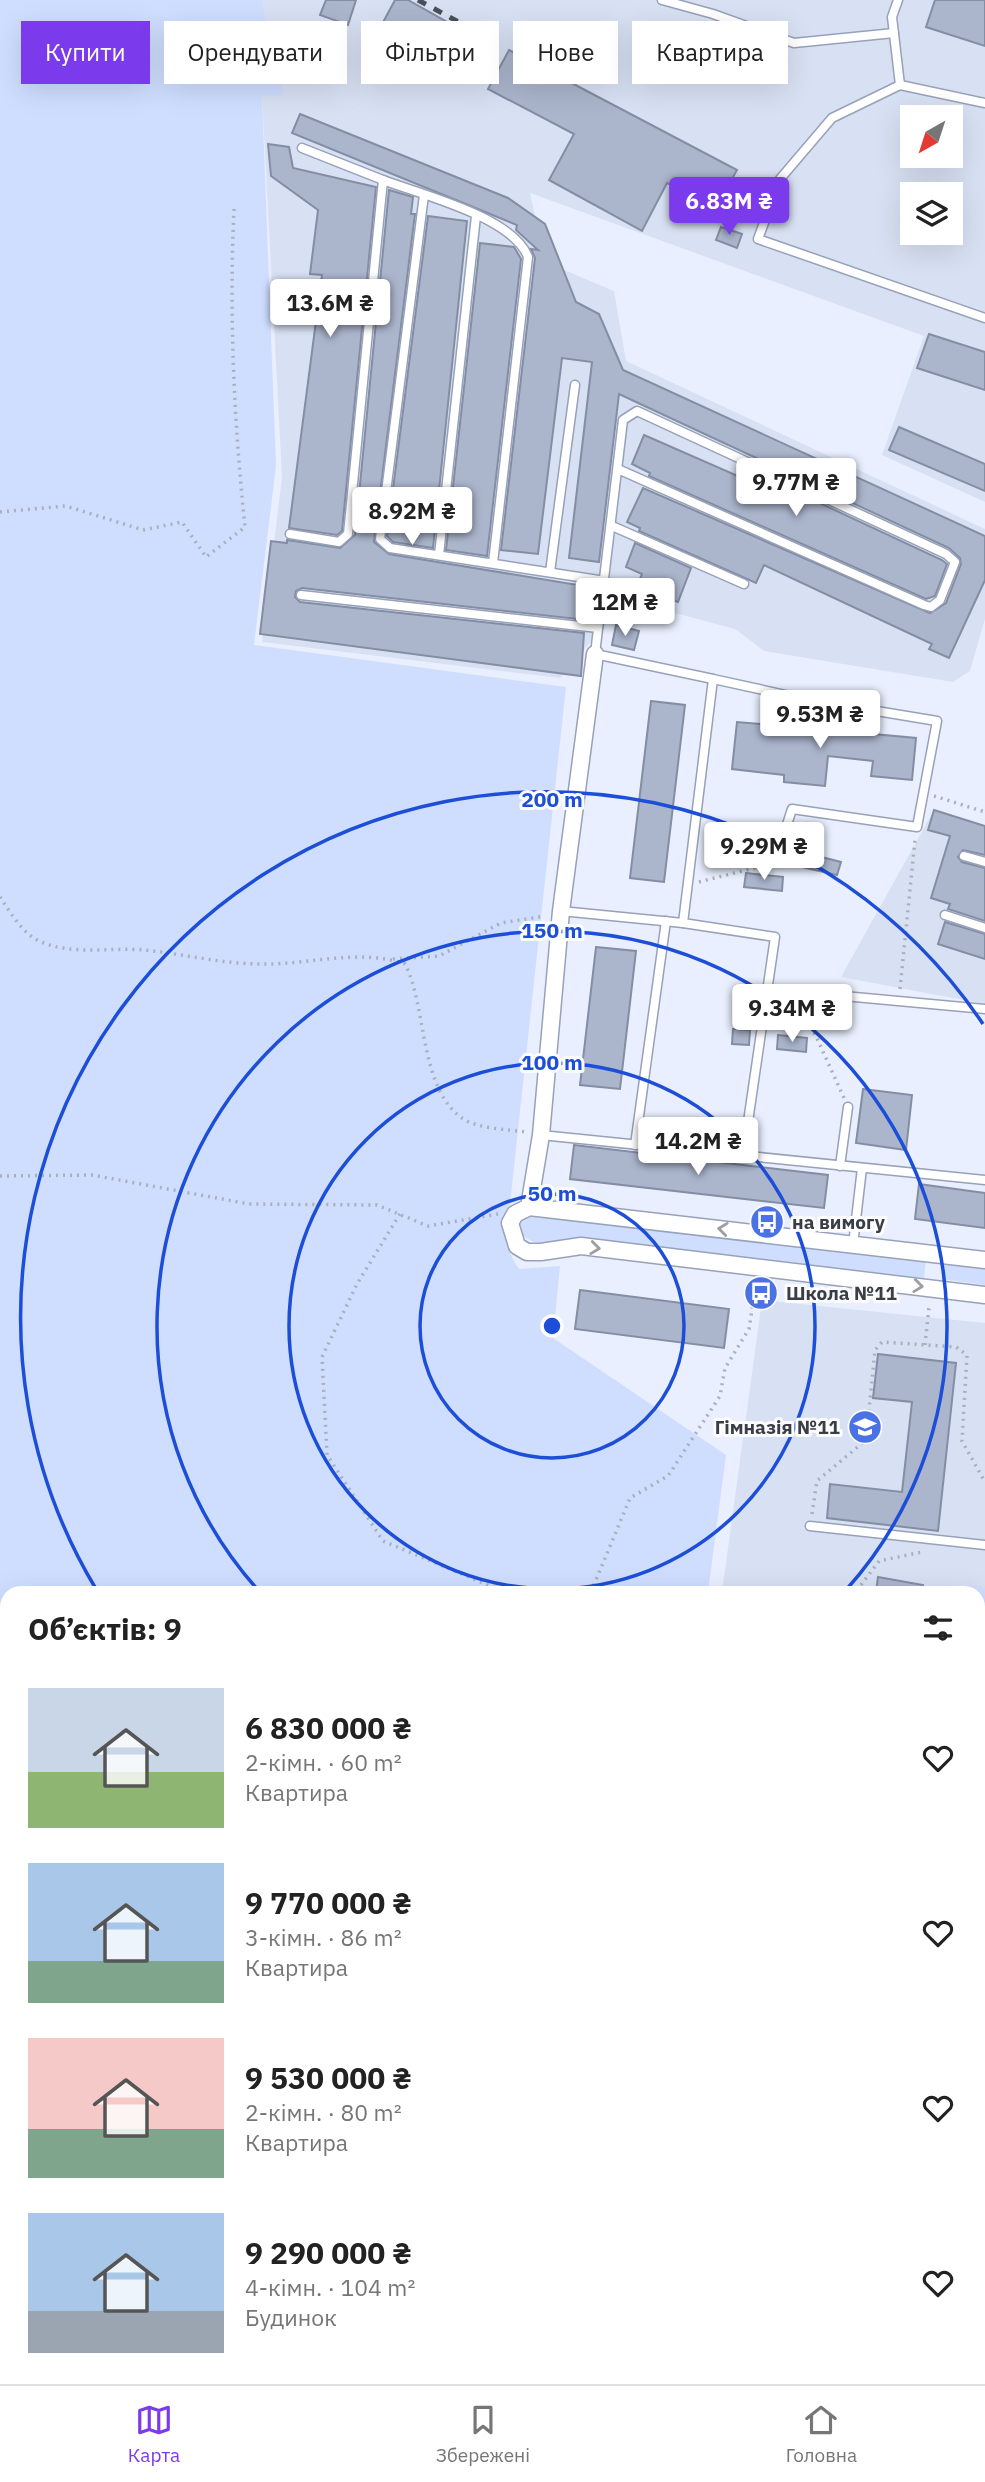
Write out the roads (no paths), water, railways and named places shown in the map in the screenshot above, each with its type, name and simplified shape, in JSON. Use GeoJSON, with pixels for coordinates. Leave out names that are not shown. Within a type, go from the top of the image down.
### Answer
{"type":"FeatureCollection","features":[{"type":"Feature","properties":{"kind":"street"},"geometry":{"type":"LineString","coordinates":[[530,1204],[541,1135],[561,914],[595,654]]}},
{"type":"Feature","properties":{"kind":"street"},"geometry":{"type":"LineString","coordinates":[[985,1260],[530,1204],[515,1214],[510,1223],[517,1246],[527,1252],[581,1246],[985,1295]]}},
{"type":"Feature","properties":{"kind":"lane"},"geometry":{"type":"LineString","coordinates":[[662,0],[794,43],[894,33]]}},
{"type":"Feature","properties":{"kind":"lane"},"geometry":{"type":"LineString","coordinates":[[898,0],[892,17],[900,85]]}},
{"type":"Feature","properties":{"kind":"lane"},"geometry":{"type":"LineString","coordinates":[[985,103],[900,85],[832,118],[780,179],[758,239],[985,318]]}},
{"type":"Feature","properties":{"kind":"lane"},"geometry":{"type":"LineString","coordinates":[[302,148],[500,226],[520,243],[528,257],[493,564]]}},
{"type":"Feature","properties":{"kind":"lane"},"geometry":{"type":"LineString","coordinates":[[290,534],[339,542],[348,534],[383,180]]}},
{"type":"Feature","properties":{"kind":"lane"},"geometry":{"type":"LineString","coordinates":[[424,195],[380,539],[390,548],[605,581]]}},
{"type":"Feature","properties":{"kind":"lane"},"geometry":{"type":"LineString","coordinates":[[439,555],[476,216]]}},
{"type":"Feature","properties":{"kind":"lane"},"geometry":{"type":"LineString","coordinates":[[550,572],[575,385]]}},
{"type":"Feature","properties":{"kind":"lane"},"geometry":{"type":"LineString","coordinates":[[620,470],[923,605],[936,605],[956,562],[946,554],[637,411],[623,420],[620,470],[595,654],[804,699],[937,721],[925,793],[916,827],[792,809],[775,862]]}},
{"type":"Feature","properties":{"kind":"lane"},"geometry":{"type":"LineString","coordinates":[[612,526],[744,584]]}},
{"type":"Feature","properties":{"kind":"lane"},"geometry":{"type":"LineString","coordinates":[[301,596],[598,628]]}},
{"type":"Feature","properties":{"kind":"lane"},"geometry":{"type":"LineString","coordinates":[[683,923],[713,679]]}},
{"type":"Feature","properties":{"kind":"lane"},"geometry":{"type":"LineString","coordinates":[[964,856],[985,862]]}},
{"type":"Feature","properties":{"kind":"lane"},"geometry":{"type":"LineString","coordinates":[[561,914],[666,921],[775,937],[743,1156]]}},
{"type":"Feature","properties":{"kind":"lane"},"geometry":{"type":"LineString","coordinates":[[945,915],[985,928]]}},
{"type":"Feature","properties":{"kind":"lane"},"geometry":{"type":"LineString","coordinates":[[635,1145],[666,921]]}},
{"type":"Feature","properties":{"kind":"lane"},"geometry":{"type":"LineString","coordinates":[[768,989],[985,1009]]}},
{"type":"Feature","properties":{"kind":"lane"},"geometry":{"type":"LineString","coordinates":[[840,1166],[848,1107]]}},
{"type":"Feature","properties":{"kind":"lane"},"geometry":{"type":"LineString","coordinates":[[541,1135],[985,1180]]}},
{"type":"Feature","properties":{"kind":"lane"},"geometry":{"type":"LineString","coordinates":[[853,1245],[862,1168]]}},
{"type":"Feature","properties":{"kind":"lane"},"geometry":{"type":"LineString","coordinates":[[810,1526],[985,1545]]}},
{"type":"Feature","properties":{"kind":"railway"},"geometry":{"type":"LineString","coordinates":[[418,0],[457,21]]}},
{"type":"Feature","properties":{"kind":"place","name":"на вимогу"},"geometry":{"type":"Point","coordinates":[767,1222]}},
{"type":"Feature","properties":{"kind":"place","name":"Школа №11"},"geometry":{"type":"Point","coordinates":[761,1293]}},
{"type":"Feature","properties":{"kind":"place","name":"Гімназія №11"},"geometry":{"type":"Point","coordinates":[865,1427]}}]}
